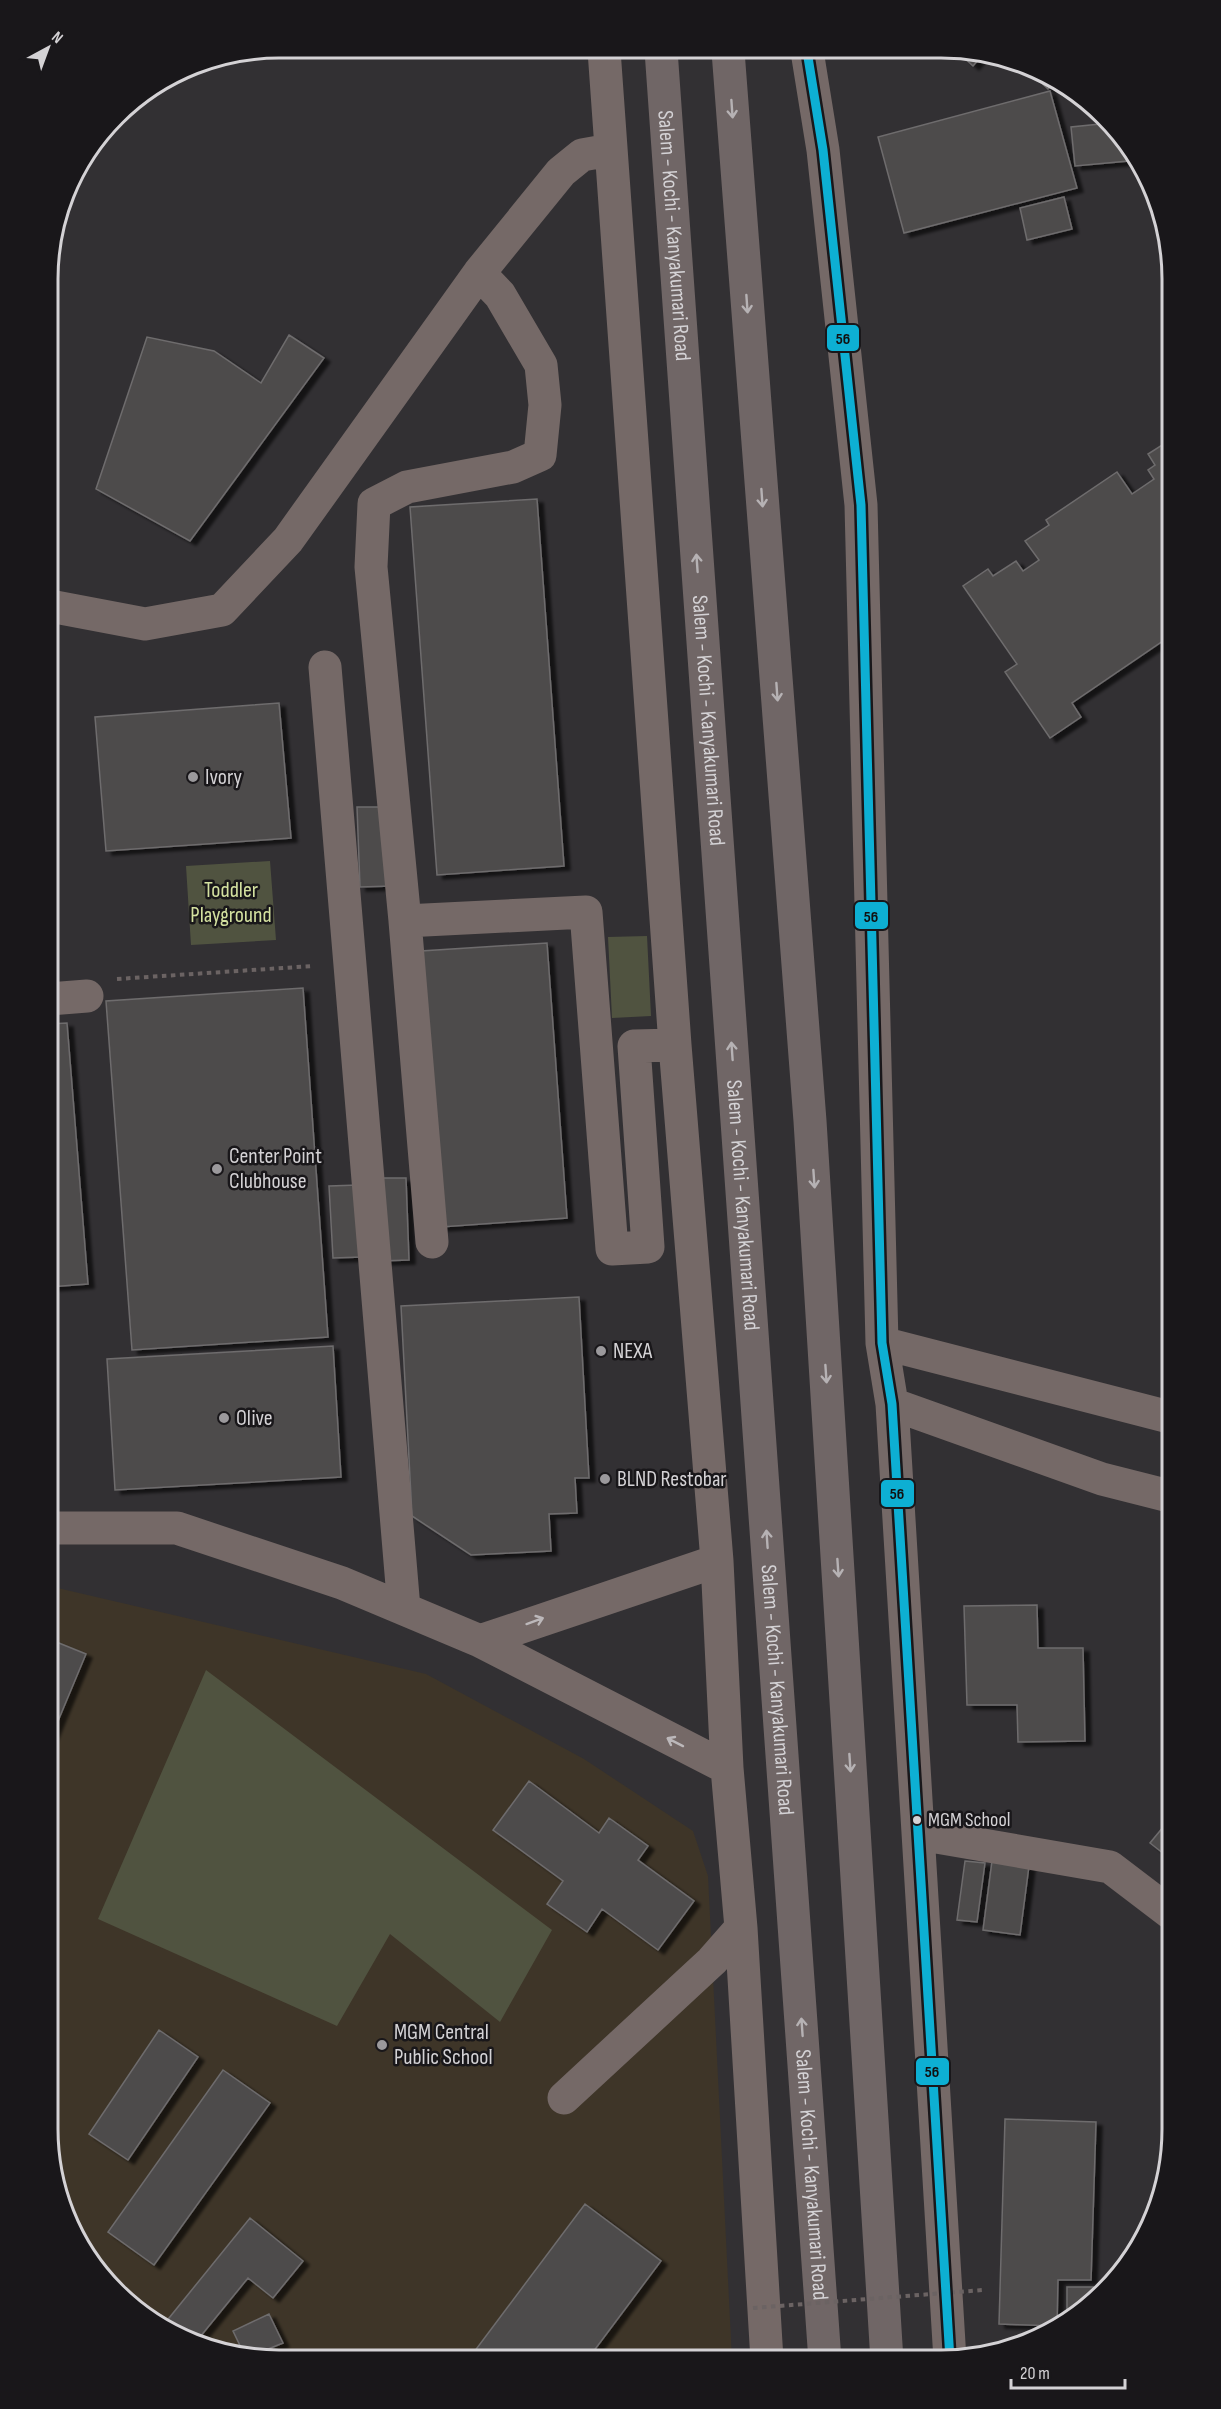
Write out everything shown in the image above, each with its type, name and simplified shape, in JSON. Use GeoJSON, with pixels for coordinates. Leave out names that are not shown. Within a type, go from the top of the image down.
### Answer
{"type":"FeatureCollection","features":[{"type":"Feature","properties":{"kind":"highway","name":"Salem - Kochi - Kanyakumari Road"},"geometry":{"type":"LineString","coordinates":[[662,58],[824,2350]]}},
{"type":"Feature","properties":{"kind":"highway"},"geometry":{"type":"LineString","coordinates":[[729,58],[810,1121],[886,2350]]}},
{"type":"Feature","properties":{"kind":"street"},"geometry":{"type":"LineString","coordinates":[[604,58],[675,1045],[717,1561],[727,1768],[741,1928],[766,2350]]}},
{"type":"Feature","properties":{"kind":"street"},"geometry":{"type":"LineString","coordinates":[[808,58],[823,150],[861,505],[882,1343],[892,1404],[949,2350]]}},
{"type":"Feature","properties":{"kind":"street"},"geometry":{"type":"LineString","coordinates":[[58,608],[145,624],[222,610],[288,540],[479,273],[561,172],[582,155],[610,150]]}},
{"type":"Feature","properties":{"kind":"street"},"geometry":{"type":"LineString","coordinates":[[432,1242],[405,921],[371,567],[374,504],[406,488],[513,467],[540,455],[545,405],[540,365],[500,296],[479,273]]}},
{"type":"Feature","properties":{"kind":"street"},"geometry":{"type":"LineString","coordinates":[[325,668],[404,1609]]}},
{"type":"Feature","properties":{"kind":"street"},"geometry":{"type":"LineString","coordinates":[[405,921],[586,912],[612,1249],[648,1247],[634,1046],[675,1045]]}},
{"type":"Feature","properties":{"kind":"street"},"geometry":{"type":"LineString","coordinates":[[58,998],[87,996]]}},
{"type":"Feature","properties":{"kind":"street"},"geometry":{"type":"LineString","coordinates":[[882,1343],[1162,1415]]}},
{"type":"Feature","properties":{"kind":"street"},"geometry":{"type":"LineString","coordinates":[[892,1404],[1102,1479],[1162,1494]]}},
{"type":"Feature","properties":{"kind":"street"},"geometry":{"type":"LineString","coordinates":[[58,1528],[177,1528],[342,1583],[480,1641],[727,1768]]}},
{"type":"Feature","properties":{"kind":"street"},"geometry":{"type":"LineString","coordinates":[[480,1641],[717,1561]]}},
{"type":"Feature","properties":{"kind":"street"},"geometry":{"type":"LineString","coordinates":[[919,1834],[1110,1866],[1162,1906]]}},
{"type":"Feature","properties":{"kind":"street"},"geometry":{"type":"LineString","coordinates":[[564,2098],[712,1960],[741,1928]]}},
{"type":"Feature","properties":{"kind":"path"},"geometry":{"type":"LineString","coordinates":[[87,996],[107,979],[350,963]]}},
{"type":"Feature","properties":{"kind":"path"},"geometry":{"type":"LineString","coordinates":[[753,2308],[982,2290]]}},
{"type":"Feature","properties":{"kind":"shaded area","name":"MGM Central Public School"},"geometry":{"type":"Polygon","coordinates":[[[58,1588],[426,1674],[584,1759],[693,1831],[708,1876],[732,2350],[250,2349],[195,2334],[145,2305],[113,2275],[88,2240],[75,2214],[66,2187],[60,2159],[58,2130],[58,1588]]]}},
{"type":"Feature","properties":{"kind":"green space","name":"Toddler Playground"},"geometry":{"type":"Polygon","coordinates":[[[270,861],[276,940],[191,945],[186,866],[270,861]]]}},
{"type":"Feature","properties":{"kind":"green space"},"geometry":{"type":"Polygon","coordinates":[[[647,936],[651,1016],[612,1018],[608,937],[647,936]]]}},
{"type":"Feature","properties":{"kind":"green space"},"geometry":{"type":"Polygon","coordinates":[[[206,1670],[552,1930],[500,2022],[390,1934],[337,2026],[98,1919],[206,1670]]]}},
{"type":"Feature","properties":{"kind":"building"},"geometry":{"type":"Polygon","coordinates":[[[966,60],[977,61],[973,66],[966,60]]]}},
{"type":"Feature","properties":{"kind":"building"},"geometry":{"type":"Polygon","coordinates":[[[1050,91],[1077,188],[904,233],[878,137],[1050,91]]]}},
{"type":"Feature","properties":{"kind":"building"},"geometry":{"type":"Polygon","coordinates":[[[1099,124],[1128,161],[1075,166],[1071,127],[1099,124]]]}},
{"type":"Feature","properties":{"kind":"building"},"geometry":{"type":"Polygon","coordinates":[[[1064,197],[1072,229],[1027,240],[1020,208],[1064,197]]]}},
{"type":"Feature","properties":{"kind":"building"},"geometry":{"type":"Polygon","coordinates":[[[289,335],[324,358],[190,541],[96,489],[147,337],[214,351],[261,383],[289,335]]]}},
{"type":"Feature","properties":{"kind":"building"},"geometry":{"type":"Polygon","coordinates":[[[1162,445],[1162,642],[1072,703],[1081,717],[1050,738],[1005,672],[1017,664],[963,586],[988,569],[993,576],[1016,561],[1023,571],[1039,560],[1025,541],[1049,525],[1046,520],[1117,472],[1132,494],[1154,479],[1148,470],[1155,465],[1148,454],[1162,445]]]}},
{"type":"Feature","properties":{"kind":"building"},"geometry":{"type":"Polygon","coordinates":[[[537,499],[564,866],[437,875],[410,507],[537,499]]]}},
{"type":"Feature","properties":{"kind":"building","name":"Ivory"},"geometry":{"type":"Polygon","coordinates":[[[279,703],[291,838],[106,851],[95,717],[279,703]]]}},
{"type":"Feature","properties":{"kind":"building"},"geometry":{"type":"Polygon","coordinates":[[[357,807],[388,807],[392,886],[360,887],[357,807]]]}},
{"type":"Feature","properties":{"kind":"building"},"geometry":{"type":"Polygon","coordinates":[[[547,943],[567,1218],[441,1227],[421,951],[547,943]]]}},
{"type":"Feature","properties":{"kind":"building","name":"Center Point Clubhouse"},"geometry":{"type":"Polygon","coordinates":[[[303,988],[328,1337],[132,1350],[106,1001],[303,988]]]}},
{"type":"Feature","properties":{"kind":"building"},"geometry":{"type":"Polygon","coordinates":[[[67,1023],[88,1284],[58,1286],[58,1024],[67,1023]]]}},
{"type":"Feature","properties":{"kind":"building"},"geometry":{"type":"Polygon","coordinates":[[[376,1178],[406,1178],[409,1260],[379,1261],[376,1178]]]}},
{"type":"Feature","properties":{"kind":"building"},"geometry":{"type":"Polygon","coordinates":[[[358,1185],[362,1257],[333,1258],[329,1186],[358,1185]]]}},
{"type":"Feature","properties":{"kind":"building"},"geometry":{"type":"Polygon","coordinates":[[[579,1297],[589,1478],[575,1478],[577,1513],[549,1514],[551,1551],[471,1555],[412,1516],[401,1306],[579,1297]]]}},
{"type":"Feature","properties":{"kind":"building","name":"Olive"},"geometry":{"type":"Polygon","coordinates":[[[333,1346],[341,1477],[115,1490],[107,1359],[333,1346]]]}},
{"type":"Feature","properties":{"kind":"building"},"geometry":{"type":"Polygon","coordinates":[[[1037,1605],[1038,1648],[1083,1648],[1085,1741],[1018,1742],[1017,1705],[967,1705],[964,1606],[1037,1605]]]}},
{"type":"Feature","properties":{"kind":"building"},"geometry":{"type":"Polygon","coordinates":[[[58,1643],[86,1654],[58,1721],[58,1643]]]}},
{"type":"Feature","properties":{"kind":"building"},"geometry":{"type":"Polygon","coordinates":[[[529,1781],[599,1833],[609,1818],[648,1846],[638,1860],[694,1901],[658,1950],[602,1909],[587,1932],[547,1904],[563,1881],[493,1830],[529,1781]]]}},
{"type":"Feature","properties":{"kind":"building"},"geometry":{"type":"Polygon","coordinates":[[[1162,1828],[1162,1852],[1150,1843],[1162,1828]]]}},
{"type":"Feature","properties":{"kind":"building"},"geometry":{"type":"Polygon","coordinates":[[[965,1861],[985,1863],[977,1922],[957,1920],[965,1861]]]}},
{"type":"Feature","properties":{"kind":"building"},"geometry":{"type":"Polygon","coordinates":[[[992,1861],[1029,1866],[1020,1935],[983,1930],[992,1861]]]}},
{"type":"Feature","properties":{"kind":"building"},"geometry":{"type":"Polygon","coordinates":[[[159,2030],[198,2057],[128,2160],[89,2134],[159,2030]]]}},
{"type":"Feature","properties":{"kind":"building"},"geometry":{"type":"Polygon","coordinates":[[[223,2070],[270,2103],[154,2265],[108,2232],[223,2070]]]}},
{"type":"Feature","properties":{"kind":"building"},"geometry":{"type":"Polygon","coordinates":[[[1005,2119],[1096,2122],[1091,2280],[1058,2280],[1057,2318],[1044,2326],[999,2324],[1005,2119]]]}},
{"type":"Feature","properties":{"kind":"building"},"geometry":{"type":"Polygon","coordinates":[[[585,2204],[661,2261],[594,2350],[476,2350],[585,2204]]]}},
{"type":"Feature","properties":{"kind":"building"},"geometry":{"type":"Polygon","coordinates":[[[250,2218],[303,2261],[273,2298],[248,2278],[201,2336],[167,2320],[250,2218]]]}},
{"type":"Feature","properties":{"kind":"building"},"geometry":{"type":"Polygon","coordinates":[[[1067,2287],[1097,2287],[1076,2305],[1067,2311],[1067,2287]]]}},
{"type":"Feature","properties":{"kind":"building"},"geometry":{"type":"Polygon","coordinates":[[[269,2314],[283,2343],[266,2350],[241,2347],[233,2331],[269,2314]]]}},
{"type":"Feature","properties":{"kind":"transit line","name":"56"},"geometry":{"type":"LineString","coordinates":[[808,58],[823,150],[861,505],[882,1343],[892,1404],[949,2350]]}},
{"type":"Feature","properties":{"kind":"place","name":"Ivory"},"geometry":{"type":"Point","coordinates":[193,777]}},
{"type":"Feature","properties":{"kind":"place","name":"Center Point Clubhouse"},"geometry":{"type":"Point","coordinates":[217,1169]}},
{"type":"Feature","properties":{"kind":"place","name":"NEXA"},"geometry":{"type":"Point","coordinates":[601,1351]}},
{"type":"Feature","properties":{"kind":"place","name":"Olive"},"geometry":{"type":"Point","coordinates":[224,1418]}},
{"type":"Feature","properties":{"kind":"place","name":"BLND Restobar"},"geometry":{"type":"Point","coordinates":[605,1479]}},
{"type":"Feature","properties":{"kind":"place","name":"MGM School"},"geometry":{"type":"Point","coordinates":[917,1820]}},
{"type":"Feature","properties":{"kind":"place","name":"MGM Central Public School"},"geometry":{"type":"Point","coordinates":[382,2045]}}]}
